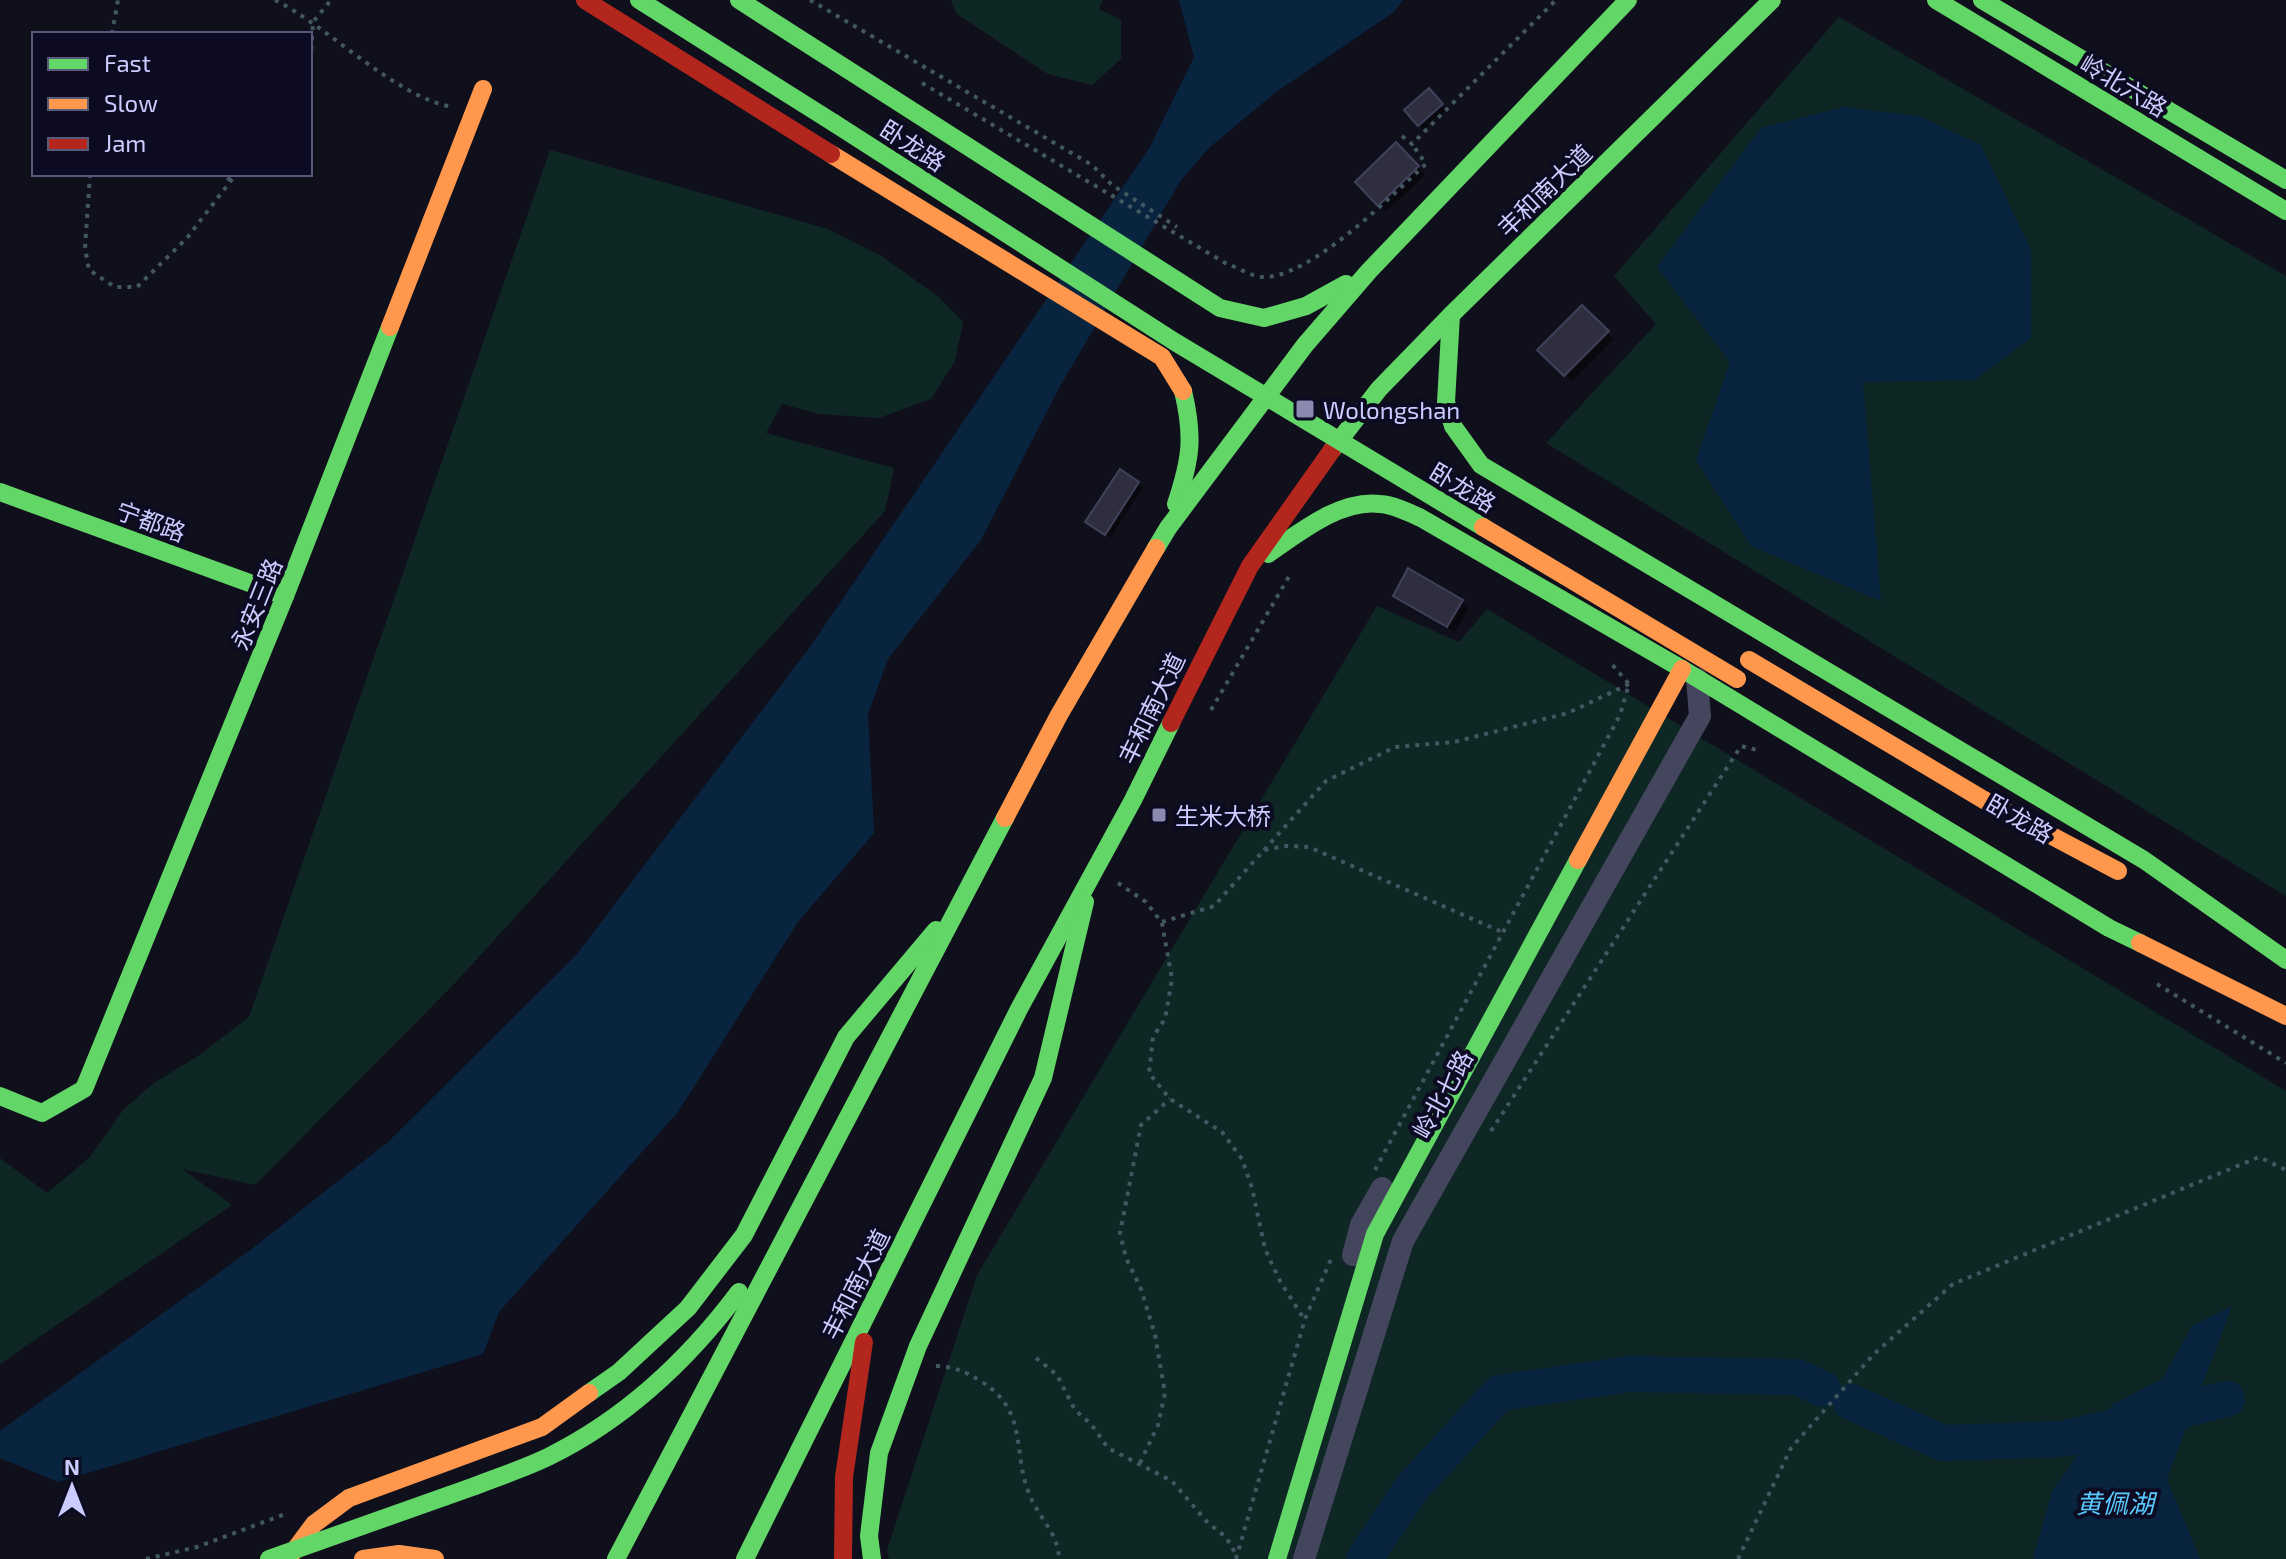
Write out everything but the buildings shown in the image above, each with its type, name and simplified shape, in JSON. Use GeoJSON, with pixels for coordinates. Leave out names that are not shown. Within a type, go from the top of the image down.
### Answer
{"type":"FeatureCollection","features":[{"type":"Feature","properties":{"kind":"main road","name":"卧龙路"},"geometry":{"type":"LineString","coordinates":[[585,0],[1162,357],[1182,387],[1190,420],[1189,466],[1168,528]]}},
{"type":"Feature","properties":{"kind":"main road","name":"卧龙路"},"geometry":{"type":"LineString","coordinates":[[639,0],[1175,342],[1744,683]]}},
{"type":"Feature","properties":{"kind":"main road","name":"卧龙路"},"geometry":{"type":"LineString","coordinates":[[739,0],[1220,308],[1264,318],[1306,306],[1369,271]]}},
{"type":"Feature","properties":{"kind":"main road"},"geometry":{"type":"LineString","coordinates":[[616,1559],[1059,715],[1168,528],[1305,345],[1369,271],[1628,0]]}},
{"type":"Feature","properties":{"kind":"main road","name":"丰和南大道"},"geometry":{"type":"LineString","coordinates":[[745,1559],[1019,1009],[1089,883],[1250,566],[1379,389],[1772,0]]}},
{"type":"Feature","properties":{"kind":"main road","name":"岭北六路"},"geometry":{"type":"LineString","coordinates":[[1936,0],[2286,211]]}},
{"type":"Feature","properties":{"kind":"main road","name":"岭北六路"},"geometry":{"type":"LineString","coordinates":[[1982,0],[2286,180]]}},
{"type":"Feature","properties":{"kind":"main road","name":"永安三路"},"geometry":{"type":"LineString","coordinates":[[0,1096],[42,1113],[84,1089],[285,596],[483,89]]}},
{"type":"Feature","properties":{"kind":"main road","name":"卧龙路"},"geometry":{"type":"LineString","coordinates":[[1451,315],[1446,402],[1453,426],[1481,465],[2144,860],[2286,960]]}},
{"type":"Feature","properties":{"kind":"main road"},"geometry":{"type":"LineString","coordinates":[[1263,372],[1290,388]]}},
{"type":"Feature","properties":{"kind":"main road"},"geometry":{"type":"LineString","coordinates":[[1330,412],[1371,437]]}},
{"type":"Feature","properties":{"kind":"main road","name":"宁都路"},"geometry":{"type":"LineString","coordinates":[[0,492],[285,596]]}},
{"type":"Feature","properties":{"kind":"main road","name":"卧龙路"},"geometry":{"type":"LineString","coordinates":[[1250,566],[1318,520],[1368,504],[1393,506],[1421,518],[1690,674],[2109,928],[2267,1005]]}},
{"type":"Feature","properties":{"kind":"main road","name":"卧龙路"},"geometry":{"type":"LineString","coordinates":[[1742,656],[1984,800],[2135,880]]}},
{"type":"Feature","properties":{"kind":"main road"},"geometry":{"type":"LineString","coordinates":[[1277,1559],[1375,1234],[1690,674]]}},
{"type":"Feature","properties":{"kind":"main road","name":"岭北七路"},"geometry":{"type":"LineString","coordinates":[[1294,1559],[1391,1238],[1690,674]]}},
{"type":"Feature","properties":{"kind":"main road"},"geometry":{"type":"LineString","coordinates":[[872,1559],[869,1536],[879,1453],[911,1364],[1043,1078],[1089,883]]}},
{"type":"Feature","properties":{"kind":"main road","name":"卧龙路"},"geometry":{"type":"LineString","coordinates":[[2162,894],[2286,960]]}},
{"type":"Feature","properties":{"kind":"main road"},"geometry":{"type":"LineString","coordinates":[[288,1559],[299,1539],[322,1514],[349,1498],[542,1427],[619,1372],[688,1308],[744,1235],[846,1037],[962,898]]}},
{"type":"Feature","properties":{"kind":"main road","name":"卧龙路"},"geometry":{"type":"LineString","coordinates":[[2149,927],[2286,1016]]}},
{"type":"Feature","properties":{"kind":"main road"},"geometry":{"type":"LineString","coordinates":[[269,1559],[549,1457],[602,1428],[650,1392],[732,1303],[816,1178]]}},
{"type":"Feature","properties":{"kind":"main road"},"geometry":{"type":"LineString","coordinates":[[843,1559],[844,1477],[869,1308]]}},
{"type":"Feature","properties":{"kind":"main road"},"geometry":{"type":"LineString","coordinates":[[363,1559],[388,1553],[420,1554],[435,1559]]}},
{"type":"Feature","properties":{"kind":"street"},"geometry":{"type":"LineString","coordinates":[[1263,1559],[1361,1225],[1658,688],[1690,674],[1700,716],[1403,1241],[1304,1559]]}},
{"type":"Feature","properties":{"kind":"path"},"geometry":{"type":"LineString","coordinates":[[112,32],[118,0]]}},
{"type":"Feature","properties":{"kind":"path"},"geometry":{"type":"LineString","coordinates":[[275,0],[313,22],[398,84],[436,104],[474,111]]}},
{"type":"Feature","properties":{"kind":"path"},"geometry":{"type":"LineString","coordinates":[[312,38],[313,22],[331,0]]}},
{"type":"Feature","properties":{"kind":"path"},"geometry":{"type":"LineString","coordinates":[[810,0],[1092,165],[1112,185],[1177,227]]}},
{"type":"Feature","properties":{"kind":"path"},"geometry":{"type":"LineString","coordinates":[[1412,144],[1556,0]]}},
{"type":"Feature","properties":{"kind":"path"},"geometry":{"type":"LineString","coordinates":[[917,80],[1227,264],[1261,277],[1288,271],[1346,237],[1426,164],[1402,136]]}},
{"type":"Feature","properties":{"kind":"path"},"geometry":{"type":"LineString","coordinates":[[90,176],[85,248],[89,270],[115,287],[137,287],[187,238],[234,176]]}},
{"type":"Feature","properties":{"kind":"path"},"geometry":{"type":"LineString","coordinates":[[222,176],[231,180]]}},
{"type":"Feature","properties":{"kind":"path"},"geometry":{"type":"LineString","coordinates":[[1207,717],[1294,569]]}},
{"type":"Feature","properties":{"kind":"path"},"geometry":{"type":"LineString","coordinates":[[1609,661],[1629,684]]}},
{"type":"Feature","properties":{"kind":"path"},"geometry":{"type":"LineString","coordinates":[[1162,923],[1214,906],[1326,781],[1395,747],[1454,742],[1555,717],[1629,684]]}},
{"type":"Feature","properties":{"kind":"path"},"geometry":{"type":"LineString","coordinates":[[1371,1176],[1620,715],[1629,684]]}},
{"type":"Feature","properties":{"kind":"path"},"geometry":{"type":"LineString","coordinates":[[1489,1135],[1741,746],[1767,753]]}},
{"type":"Feature","properties":{"kind":"path"},"geometry":{"type":"LineString","coordinates":[[1264,850],[1286,846],[1309,847],[1502,932]]}},
{"type":"Feature","properties":{"kind":"path"},"geometry":{"type":"LineString","coordinates":[[1112,879],[1146,902],[1162,923],[1172,979],[1165,1019],[1153,1037],[1149,1073],[1170,1099],[1222,1132],[1242,1159],[1252,1188],[1265,1249],[1280,1281],[1305,1319]]}},
{"type":"Feature","properties":{"kind":"path"},"geometry":{"type":"LineString","coordinates":[[2149,980],[2286,1063]]}},
{"type":"Feature","properties":{"kind":"path"},"geometry":{"type":"LineString","coordinates":[[1140,1463],[1158,1425],[1165,1393],[1155,1335],[1141,1289],[1126,1258],[1120,1233],[1141,1125],[1170,1099]]}},
{"type":"Feature","properties":{"kind":"path"},"geometry":{"type":"LineString","coordinates":[[1738,1559],[1791,1448],[1874,1354],[1953,1284],[2259,1157],[2286,1170]]}},
{"type":"Feature","properties":{"kind":"path"},"geometry":{"type":"LineString","coordinates":[[1236,1558],[1305,1319],[1333,1255]]}},
{"type":"Feature","properties":{"kind":"path"},"geometry":{"type":"LineString","coordinates":[[1036,1358],[1057,1375],[1075,1410],[1091,1424],[1108,1448],[1172,1481],[1208,1523],[1226,1537],[1236,1558]]}},
{"type":"Feature","properties":{"kind":"path"},"geometry":{"type":"LineString","coordinates":[[911,1364],[959,1367],[998,1392],[1016,1422],[1030,1496],[1059,1546],[1059,1559]]}},
{"type":"Feature","properties":{"kind":"path"},"geometry":{"type":"LineString","coordinates":[[146,1559],[197,1547],[298,1509]]}},
{"type":"Feature","properties":{"kind":"green space"},"geometry":{"type":"Polygon","coordinates":[[[951,0],[1103,0],[1099,9],[1121,20],[1121,59],[1092,85],[1048,74],[957,14],[951,0]]]}},
{"type":"Feature","properties":{"kind":"green space"},"geometry":{"type":"Polygon","coordinates":[[[1839,17],[2286,276],[2286,896],[1546,443],[1656,324],[1614,276],[1839,17]]]}},
{"type":"Feature","properties":{"kind":"green space"},"geometry":{"type":"Polygon","coordinates":[[[550,150],[828,229],[883,257],[940,298],[963,322],[955,361],[931,399],[879,418],[819,414],[782,404],[766,433],[894,468],[885,511],[456,982],[255,1185],[182,1169],[232,1205],[0,1364],[0,1158],[47,1193],[89,1158],[123,1110],[154,1083],[198,1056],[249,1017],[550,150]]]}},
{"type":"Feature","properties":{"kind":"green space"},"geometry":{"type":"Polygon","coordinates":[[[1377,606],[1459,642],[1487,609],[2286,1091],[2286,1559],[889,1559],[887,1550],[977,1275],[1377,606]]]}},
{"type":"Feature","properties":{"kind":"water"},"geometry":{"type":"Polygon","coordinates":[[[1179,0],[1403,0],[1394,12],[1276,92],[1210,147],[1181,180],[1059,388],[981,540],[888,659],[868,714],[874,833],[798,922],[678,1112],[499,1312],[483,1354],[58,1482],[0,1458],[0,1431],[249,1251],[388,1142],[577,954],[810,647],[1150,147],[1194,57],[1179,0]]]}},
{"type":"Feature","properties":{"kind":"water"},"geometry":{"type":"Polygon","coordinates":[[[1843,107],[1919,116],[1981,145],[2031,250],[2031,338],[1974,380],[1863,382],[1881,601],[1751,546],[1696,460],[1730,362],[1657,267],[1761,128],[1843,107]]]}},
{"type":"Feature","properties":{"kind":"water","name":"黄佩湖"},"geometry":{"type":"Polygon","coordinates":[[[2232,1306],[2167,1479],[2200,1559],[2033,1559],[2052,1492],[2112,1405],[2163,1378],[2192,1326],[2232,1306]]]}},
{"type":"Feature","properties":{"kind":"waterway"},"geometry":{"type":"LineString","coordinates":[[1364,1559],[1411,1489],[1499,1393],[1629,1374],[1797,1377],[1823,1389]]}},
{"type":"Feature","properties":{"kind":"waterway"},"geometry":{"type":"LineString","coordinates":[[1851,1402],[1943,1443],[2063,1439],[2227,1399]]}},
{"type":"Feature","properties":{"kind":"traffic: fast"},"geometry":{"type":"LineString","coordinates":[[639,0],[834,123]]}},
{"type":"Feature","properties":{"kind":"traffic: fast"},"geometry":{"type":"LineString","coordinates":[[739,0],[1220,308],[1264,318],[1306,306],[1346,284]]}},
{"type":"Feature","properties":{"kind":"traffic: fast"},"geometry":{"type":"LineString","coordinates":[[1156,548],[1305,345],[1369,271],[1628,0]]}},
{"type":"Feature","properties":{"kind":"traffic: fast"},"geometry":{"type":"LineString","coordinates":[[1332,450],[1379,389],[1451,315],[1772,0]]}},
{"type":"Feature","properties":{"kind":"traffic: fast"},"geometry":{"type":"LineString","coordinates":[[1936,0],[2286,211]]}},
{"type":"Feature","properties":{"kind":"traffic: fast"},"geometry":{"type":"LineString","coordinates":[[1982,0],[2286,180]]}},
{"type":"Feature","properties":{"kind":"traffic: fast"},"geometry":{"type":"LineString","coordinates":[[834,123],[1175,342],[1483,527]]}},
{"type":"Feature","properties":{"kind":"traffic: fast"},"geometry":{"type":"LineString","coordinates":[[1451,315],[1446,402],[1453,426],[1481,465],[2144,860],[2286,960]]}},
{"type":"Feature","properties":{"kind":"traffic: fast"},"geometry":{"type":"LineString","coordinates":[[0,1096],[42,1113],[84,1089],[285,596],[390,327]]}},
{"type":"Feature","properties":{"kind":"traffic: fast"},"geometry":{"type":"LineString","coordinates":[[1176,504],[1185,474],[1190,435],[1183,391]]}},
{"type":"Feature","properties":{"kind":"traffic: fast"},"geometry":{"type":"LineString","coordinates":[[0,492],[285,596]]}},
{"type":"Feature","properties":{"kind":"traffic: fast"},"geometry":{"type":"LineString","coordinates":[[1268,554],[1321,519],[1350,507],[1380,504],[1411,513],[1682,669],[2109,928],[2140,943]]}},
{"type":"Feature","properties":{"kind":"traffic: fast"},"geometry":{"type":"LineString","coordinates":[[745,1559],[1019,1009],[1133,800],[1171,723]]}},
{"type":"Feature","properties":{"kind":"traffic: fast"},"geometry":{"type":"LineString","coordinates":[[616,1559],[1005,818]]}},
{"type":"Feature","properties":{"kind":"traffic: fast"},"geometry":{"type":"LineString","coordinates":[[1277,1559],[1375,1234],[1578,860]]}},
{"type":"Feature","properties":{"kind":"traffic: fast"},"geometry":{"type":"LineString","coordinates":[[872,1559],[869,1536],[879,1453],[918,1346],[1043,1078],[1085,902]]}},
{"type":"Feature","properties":{"kind":"traffic: fast"},"geometry":{"type":"LineString","coordinates":[[589,1393],[619,1372],[688,1308],[744,1235],[846,1037],[936,930]]}},
{"type":"Feature","properties":{"kind":"traffic: fast"},"geometry":{"type":"LineString","coordinates":[[475,1486],[550,1456],[578,1441],[630,1405],[677,1364],[739,1292]]}},
{"type":"Feature","properties":{"kind":"traffic: fast"},"geometry":{"type":"LineString","coordinates":[[269,1559],[475,1486]]}},
{"type":"Feature","properties":{"kind":"traffic: slow"},"geometry":{"type":"LineString","coordinates":[[390,327],[483,89]]}},
{"type":"Feature","properties":{"kind":"traffic: slow"},"geometry":{"type":"LineString","coordinates":[[831,154],[1162,357],[1183,391]]}},
{"type":"Feature","properties":{"kind":"traffic: slow"},"geometry":{"type":"LineString","coordinates":[[1483,527],[1737,679]]}},
{"type":"Feature","properties":{"kind":"traffic: slow"},"geometry":{"type":"LineString","coordinates":[[1005,818],[1059,715],[1156,548]]}},
{"type":"Feature","properties":{"kind":"traffic: slow"},"geometry":{"type":"LineString","coordinates":[[1749,660],[1984,800],[2118,871]]}},
{"type":"Feature","properties":{"kind":"traffic: slow"},"geometry":{"type":"LineString","coordinates":[[1578,860],[1682,669]]}},
{"type":"Feature","properties":{"kind":"traffic: slow"},"geometry":{"type":"LineString","coordinates":[[2140,943],[2286,1016]]}},
{"type":"Feature","properties":{"kind":"traffic: slow"},"geometry":{"type":"LineString","coordinates":[[288,1559],[314,1524],[349,1498],[542,1427],[589,1393]]}},
{"type":"Feature","properties":{"kind":"traffic: slow"},"geometry":{"type":"LineString","coordinates":[[363,1559],[399,1554],[435,1559]]}},
{"type":"Feature","properties":{"kind":"traffic: jam"},"geometry":{"type":"LineString","coordinates":[[585,0],[831,154]]}},
{"type":"Feature","properties":{"kind":"traffic: jam"},"geometry":{"type":"LineString","coordinates":[[1171,723],[1250,566],[1332,450]]}},
{"type":"Feature","properties":{"kind":"traffic: jam"},"geometry":{"type":"LineString","coordinates":[[843,1559],[844,1477],[864,1342]]}},
{"type":"Feature","properties":{"kind":"place","name":"Wolongshan"},"geometry":{"type":"Point","coordinates":[1305,409]}},
{"type":"Feature","properties":{"kind":"place","name":"生米大桥"},"geometry":{"type":"Point","coordinates":[1159,815]}}]}
